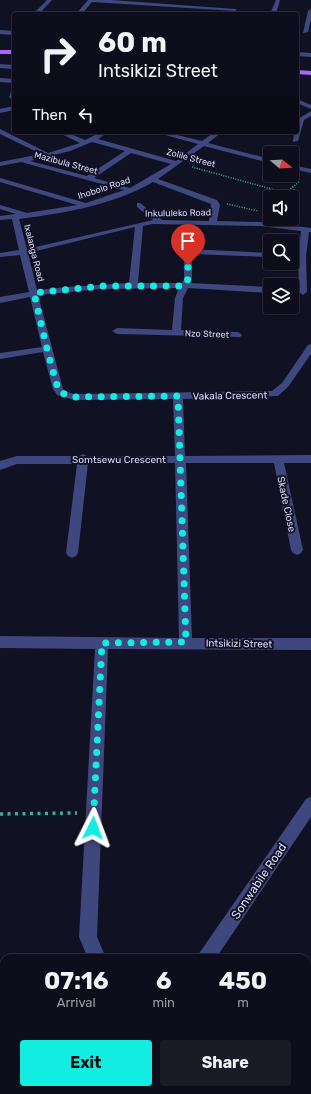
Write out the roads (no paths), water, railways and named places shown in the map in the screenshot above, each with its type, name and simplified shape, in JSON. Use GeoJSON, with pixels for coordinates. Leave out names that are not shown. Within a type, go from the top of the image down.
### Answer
{"type":"FeatureCollection","features":[{"type":"Feature","properties":{"kind":"main road"},"geometry":{"type":"LineString","coordinates":[[0,52],[12,52]]}},
{"type":"Feature","properties":{"kind":"main road"},"geometry":{"type":"LineString","coordinates":[[299,72],[311,73]]}},
{"type":"Feature","properties":{"kind":"street"},"geometry":{"type":"LineString","coordinates":[[38,12],[50,0]]}},
{"type":"Feature","properties":{"kind":"street"},"geometry":{"type":"LineString","coordinates":[[81,12],[90,0],[137,2],[236,10]]}},
{"type":"Feature","properties":{"kind":"street"},"geometry":{"type":"LineString","coordinates":[[182,12],[190,0]]}},
{"type":"Feature","properties":{"kind":"street"},"geometry":{"type":"LineString","coordinates":[[274,12],[278,0]]}},
{"type":"Feature","properties":{"kind":"street"},"geometry":{"type":"LineString","coordinates":[[131,9],[137,2]]}},
{"type":"Feature","properties":{"kind":"street"},"geometry":{"type":"LineString","coordinates":[[305,32],[311,11]]}},
{"type":"Feature","properties":{"kind":"street"},"geometry":{"type":"LineString","coordinates":[[0,32],[12,33]]}},
{"type":"Feature","properties":{"kind":"street"},"geometry":{"type":"LineString","coordinates":[[299,54],[311,55]]}},
{"type":"Feature","properties":{"kind":"street"},"geometry":{"type":"LineString","coordinates":[[0,66],[12,67]]}},
{"type":"Feature","properties":{"kind":"street"},"geometry":{"type":"LineString","coordinates":[[0,80],[12,81]]}},
{"type":"Feature","properties":{"kind":"street"},"geometry":{"type":"LineString","coordinates":[[299,100],[311,97]]}},
{"type":"Feature","properties":{"kind":"street"},"geometry":{"type":"LineString","coordinates":[[299,102],[311,107]]}},
{"type":"Feature","properties":{"kind":"street"},"geometry":{"type":"LineString","coordinates":[[0,111],[12,108]]}},
{"type":"Feature","properties":{"kind":"street"},"geometry":{"type":"LineString","coordinates":[[299,127],[301,119],[311,113]]}},
{"type":"Feature","properties":{"kind":"street"},"geometry":{"type":"LineString","coordinates":[[0,138],[3,133],[47,155]]}},
{"type":"Feature","properties":{"kind":"street","name":"Zolile Street"},"geometry":{"type":"LineString","coordinates":[[66,134],[89,142],[177,163]]}},
{"type":"Feature","properties":{"kind":"street"},"geometry":{"type":"LineString","coordinates":[[0,164],[47,155],[89,142],[103,134]]}},
{"type":"Feature","properties":{"kind":"street"},"geometry":{"type":"LineString","coordinates":[[165,134],[263,159]]}},
{"type":"Feature","properties":{"kind":"street","name":"Ihobolo Road"},"geometry":{"type":"LineString","coordinates":[[0,218],[29,216],[84,205],[131,190],[153,179],[216,134]]}},
{"type":"Feature","properties":{"kind":"street"},"geometry":{"type":"LineString","coordinates":[[296,140],[297,134]]}},
{"type":"Feature","properties":{"kind":"street"},"geometry":{"type":"LineString","coordinates":[[89,178],[129,151]]}},
{"type":"Feature","properties":{"kind":"street","name":"Mazibula Street"},"geometry":{"type":"LineString","coordinates":[[20,160],[131,190]]}},
{"type":"Feature","properties":{"kind":"street"},"geometry":{"type":"LineString","coordinates":[[299,168],[311,171]]}},
{"type":"Feature","properties":{"kind":"street"},"geometry":{"type":"LineString","coordinates":[[153,179],[209,200],[216,205],[213,222]]}},
{"type":"Feature","properties":{"kind":"street"},"geometry":{"type":"LineString","coordinates":[[0,180],[84,205]]}},
{"type":"Feature","properties":{"kind":"street"},"geometry":{"type":"LineString","coordinates":[[140,205],[160,222]]}},
{"type":"Feature","properties":{"kind":"street"},"geometry":{"type":"LineString","coordinates":[[0,207],[29,216]]}},
{"type":"Feature","properties":{"kind":"street","name":"Ixalanga Road"},"geometry":{"type":"LineString","coordinates":[[15,217],[34,293]]}},
{"type":"Feature","properties":{"kind":"street","name":"Inkululeko Road"},"geometry":{"type":"LineString","coordinates":[[0,255],[24,252],[140,224],[160,222],[260,224],[308,230]]}},
{"type":"Feature","properties":{"kind":"street"},"geometry":{"type":"LineString","coordinates":[[133,285],[140,224]]}},
{"type":"Feature","properties":{"kind":"street"},"geometry":{"type":"LineString","coordinates":[[307,293],[308,230]]}},
{"type":"Feature","properties":{"kind":"street","name":"Nzo Street"},"geometry":{"type":"LineString","coordinates":[[176,333],[179,298],[188,279],[188,251],[263,255]]}},
{"type":"Feature","properties":{"kind":"street"},"geometry":{"type":"LineString","coordinates":[[0,300],[34,293],[103,286],[184,286],[263,290]]}},
{"type":"Feature","properties":{"kind":"street","name":"Vakala Crescent"},"geometry":{"type":"LineString","coordinates":[[34,293],[58,389],[61,393],[68,396],[274,394],[285,386],[311,347]]}},
{"type":"Feature","properties":{"kind":"street","name":"Nzo Street"},"geometry":{"type":"LineString","coordinates":[[117,331],[237,335]]}},
{"type":"Feature","properties":{"kind":"street"},"geometry":{"type":"LineString","coordinates":[[0,356],[47,349]]}},
{"type":"Feature","properties":{"kind":"street"},"geometry":{"type":"LineString","coordinates":[[178,396],[186,642]]}},
{"type":"Feature","properties":{"kind":"street"},"geometry":{"type":"LineString","coordinates":[[72,553],[83,458]]}},
{"type":"Feature","properties":{"kind":"street","name":"Somtsewu Crescent"},"geometry":{"type":"LineString","coordinates":[[0,466],[17,460],[83,458],[311,459]]}},
{"type":"Feature","properties":{"kind":"street","name":"Skade Close"},"geometry":{"type":"LineString","coordinates":[[278,458],[297,550]]}},
{"type":"Feature","properties":{"kind":"street","name":"Intsikizi Street"},"geometry":{"type":"LineString","coordinates":[[0,642],[311,644]]}},
{"type":"Feature","properties":{"kind":"street"},"geometry":{"type":"LineString","coordinates":[[95,954],[88,936],[102,643]]}},
{"type":"Feature","properties":{"kind":"street","name":"Sonwabile Road"},"geometry":{"type":"LineString","coordinates":[[209,954],[311,804]]}}]}
